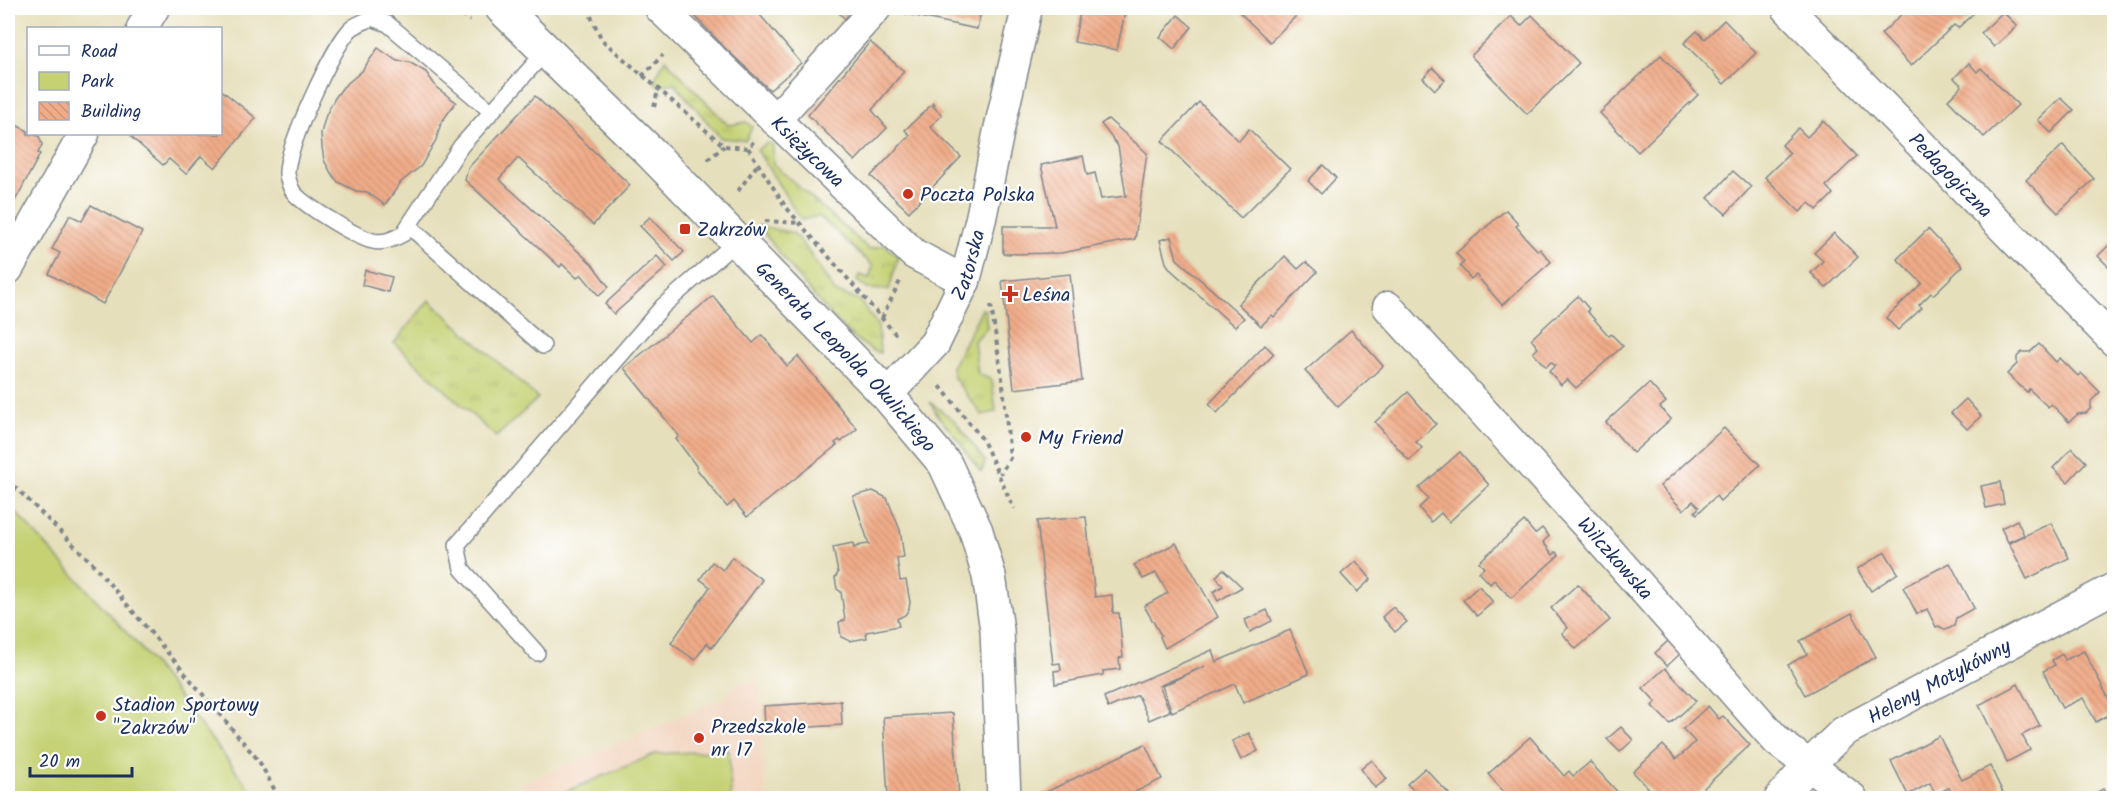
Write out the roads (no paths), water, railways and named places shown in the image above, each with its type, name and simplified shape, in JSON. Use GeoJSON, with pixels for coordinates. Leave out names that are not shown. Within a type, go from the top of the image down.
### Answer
{"type":"FeatureCollection","features":[{"type":"Feature","properties":{"kind":"street"},"geometry":{"type":"LineString","coordinates":[[143,27],[154,8]]}},
{"type":"Feature","properties":{"kind":"street","name":"Księżycowa"},"geometry":{"type":"LineString","coordinates":[[660,8],[914,254],[965,282]]}},
{"type":"Feature","properties":{"kind":"street"},"geometry":{"type":"LineString","coordinates":[[775,120],[876,8]]}},
{"type":"Feature","properties":{"kind":"street","name":"Zatorska"},"geometry":{"type":"LineString","coordinates":[[887,395],[935,344],[965,282],[1027,8]]}},
{"type":"Feature","properties":{"kind":"street","name":"Pedagogiczna"},"geometry":{"type":"LineString","coordinates":[[1787,8],[2115,341]]}},
{"type":"Feature","properties":{"kind":"street","name":"Generała Leopolda Okulickiego"},"geometry":{"type":"LineString","coordinates":[[525,24],[650,152],[749,230],[945,464],[976,531],[989,576],[997,630],[1004,798]]}},
{"type":"Feature","properties":{"kind":"street"},"geometry":{"type":"LineString","coordinates":[[8,269],[83,135]]}},
{"type":"Feature","properties":{"kind":"street","name":"Wilczkowska"},"geometry":{"type":"LineString","coordinates":[[1388,307],[1590,529],[1777,741],[1852,798]]}},
{"type":"Feature","properties":{"kind":"street","name":"Heleny Motykówny"},"geometry":{"type":"LineString","coordinates":[[1780,798],[1808,766],[1843,732],[2115,588]]}},
{"type":"Feature","properties":{"kind":"lane"},"geometry":{"type":"LineString","coordinates":[[492,112],[388,24],[372,18],[352,28],[339,44],[311,100],[296,137],[287,172],[293,192],[336,223],[374,242],[389,241],[403,234],[461,146],[492,112],[525,24]]}},
{"type":"Feature","properties":{"kind":"lane"},"geometry":{"type":"LineString","coordinates":[[409,226],[543,346]]}},
{"type":"Feature","properties":{"kind":"lane"},"geometry":{"type":"LineString","coordinates":[[537,653],[462,570],[457,545],[663,306],[749,230]]}},
{"type":"Feature","properties":{"kind":"place","name":"Poczta Polska"},"geometry":{"type":"Point","coordinates":[908,194]}},
{"type":"Feature","properties":{"kind":"place","name":"Zakrzów"},"geometry":{"type":"Point","coordinates":[685,229]}},
{"type":"Feature","properties":{"kind":"place","name":"Leśna"},"geometry":{"type":"Point","coordinates":[1010,294]}},
{"type":"Feature","properties":{"kind":"place","name":"My Friend"},"geometry":{"type":"Point","coordinates":[1026,437]}},
{"type":"Feature","properties":{"kind":"place","name":"Stadion Sportowy \"Zakrzów\""},"geometry":{"type":"Point","coordinates":[101,716]}},
{"type":"Feature","properties":{"kind":"place","name":"Przedszkole nr 17"},"geometry":{"type":"Point","coordinates":[699,738]}}]}
